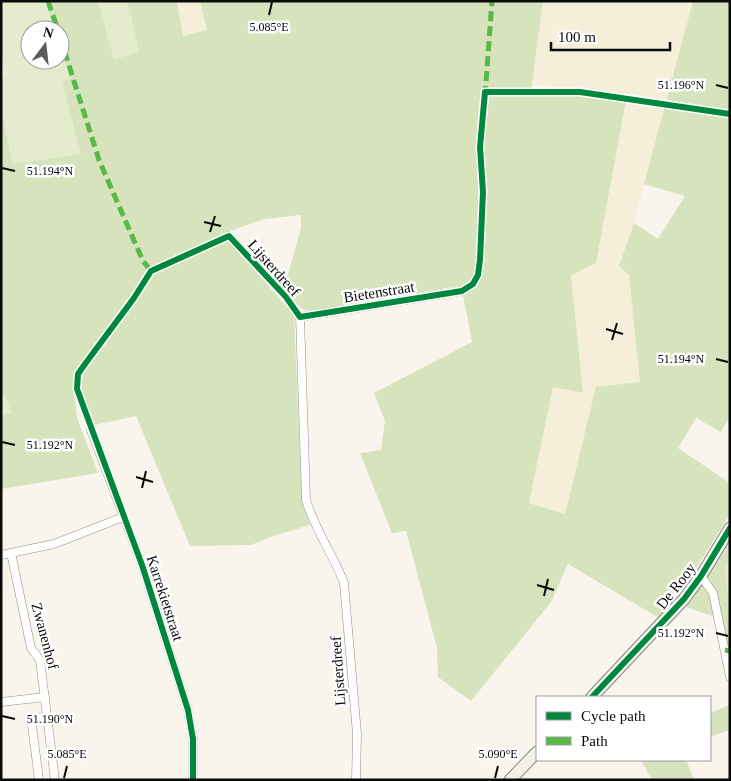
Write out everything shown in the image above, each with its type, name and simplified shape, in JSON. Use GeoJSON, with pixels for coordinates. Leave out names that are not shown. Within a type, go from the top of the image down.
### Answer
{"type":"FeatureCollection","features":[{"type":"Feature","properties":{"kind":"street","name":"Lijsterdreef"},"geometry":{"type":"LineString","coordinates":[[230,236],[286,297],[300,317],[306,500],[316,527],[338,567],[344,583],[356,724],[356,780]]}},
{"type":"Feature","properties":{"kind":"street","name":"Bietenstraat"},"geometry":{"type":"LineString","coordinates":[[300,317],[462,291]]}},
{"type":"Feature","properties":{"kind":"street","name":"Karrekietstraat"},"geometry":{"type":"LineString","coordinates":[[91,430],[142,566],[188,710],[193,739],[193,780]]}},
{"type":"Feature","properties":{"kind":"street"},"geometry":{"type":"LineString","coordinates":[[1,555],[54,544],[123,517]]}},
{"type":"Feature","properties":{"kind":"street","name":"De Rooy"},"geometry":{"type":"LineString","coordinates":[[593,696],[657,629],[701,576],[730,528]]}},
{"type":"Feature","properties":{"kind":"street","name":"Zwanenhof"},"geometry":{"type":"LineString","coordinates":[[11,553],[31,648],[40,660],[55,780]]}},
{"type":"Feature","properties":{"kind":"street"},"geometry":{"type":"LineString","coordinates":[[701,576],[713,593],[730,677]]}},
{"type":"Feature","properties":{"kind":"street"},"geometry":{"type":"LineString","coordinates":[[1,702],[45,698]]}},
{"type":"Feature","properties":{"kind":"street"},"geometry":{"type":"LineString","coordinates":[[39,780],[32,725],[35,719],[47,716]]}},
{"type":"Feature","properties":{"kind":"street"},"geometry":{"type":"LineString","coordinates":[[510,780],[536,753]]}},
{"type":"Feature","properties":{"kind":"shaded area"},"geometry":{"type":"Polygon","coordinates":[[[177,1],[200,1],[207,30],[183,36],[177,1]]]}},
{"type":"Feature","properties":{"kind":"shaded area"},"geometry":{"type":"Polygon","coordinates":[[[543,1],[693,1],[667,99],[532,84],[543,1]]]}},
{"type":"Feature","properties":{"kind":"shaded area"},"geometry":{"type":"Polygon","coordinates":[[[626,101],[664,108],[634,223],[619,265],[629,274],[640,382],[596,388],[565,514],[529,503],[553,387],[583,393],[571,275],[596,263],[626,101]]]}},
{"type":"Feature","properties":{"kind":"green space"},"geometry":{"type":"Polygon","coordinates":[[[1,1],[45,1],[51,20],[20,20],[20,70],[67,70],[70,79],[62,83],[82,154],[13,164],[1,108],[1,77],[4,76],[1,48],[1,1]]]}},
{"type":"Feature","properties":{"kind":"green space"},"geometry":{"type":"Polygon","coordinates":[[[45,1],[98,1],[114,59],[139,52],[127,1],[177,1],[183,36],[207,30],[200,1],[543,1],[531,91],[626,101],[596,263],[571,275],[583,393],[553,387],[529,503],[565,514],[596,387],[640,382],[629,275],[619,266],[634,223],[658,239],[685,196],[644,184],[693,1],[730,1],[730,416],[721,432],[696,418],[678,448],[730,483],[730,514],[684,588],[659,618],[568,564],[551,602],[471,701],[438,677],[437,648],[406,531],[392,533],[360,453],[381,450],[385,421],[374,393],[472,342],[463,295],[458,286],[311,312],[301,308],[284,289],[301,228],[301,215],[264,219],[222,234],[294,315],[302,502],[310,525],[251,545],[190,546],[136,416],[94,425],[81,387],[83,373],[73,381],[77,418],[98,473],[1,489],[1,416],[11,413],[6,396],[1,395],[1,109],[13,164],[81,154],[62,82],[70,79],[67,70],[70,70],[70,20],[51,20],[45,1]]]}},
{"type":"Feature","properties":{"kind":"green space"},"geometry":{"type":"Polygon","coordinates":[[[98,1],[127,1],[139,52],[114,59],[98,1]]]}},
{"type":"Feature","properties":{"kind":"green space"},"geometry":{"type":"Polygon","coordinates":[[[1,395],[6,395],[11,413],[1,416],[1,395]]]}},
{"type":"Feature","properties":{"kind":"green space"},"geometry":{"type":"Polygon","coordinates":[[[730,541],[730,559],[725,568],[730,618],[730,658],[721,619],[686,607],[730,541]]]}},
{"type":"Feature","properties":{"kind":"green space"},"geometry":{"type":"Polygon","coordinates":[[[730,559],[730,618],[725,568],[730,559]]]}},
{"type":"Feature","properties":{"kind":"green space"},"geometry":{"type":"Polygon","coordinates":[[[730,705],[730,730],[711,737],[711,713],[730,705]]]}},
{"type":"Feature","properties":{"kind":"green space"},"geometry":{"type":"Polygon","coordinates":[[[642,761],[686,761],[694,780],[652,780],[642,761]]]}},
{"type":"Feature","properties":{"kind":"marked path"},"geometry":{"type":"LineString","coordinates":[[48,1],[55,20]]}},
{"type":"Feature","properties":{"kind":"marked path"},"geometry":{"type":"LineString","coordinates":[[485,96],[492,1]]}},
{"type":"Feature","properties":{"kind":"marked path"},"geometry":{"type":"LineString","coordinates":[[70,69],[99,160],[143,261],[151,271]]}},
{"type":"Feature","properties":{"kind":"marked path"},"geometry":{"type":"LineString","coordinates":[[725,650],[730,651]]}},
{"type":"Feature","properties":{"kind":"cycle path"},"geometry":{"type":"LineString","coordinates":[[193,780],[193,739],[188,710],[142,565],[77,389],[78,374],[134,298],[151,271],[229,236],[286,297],[300,317],[462,291],[473,284],[478,275],[480,260],[483,192],[480,147],[485,92],[580,92],[730,114]]}},
{"type":"Feature","properties":{"kind":"cycle path"},"geometry":{"type":"LineString","coordinates":[[593,696],[684,599],[701,576],[730,528]]}}]}
